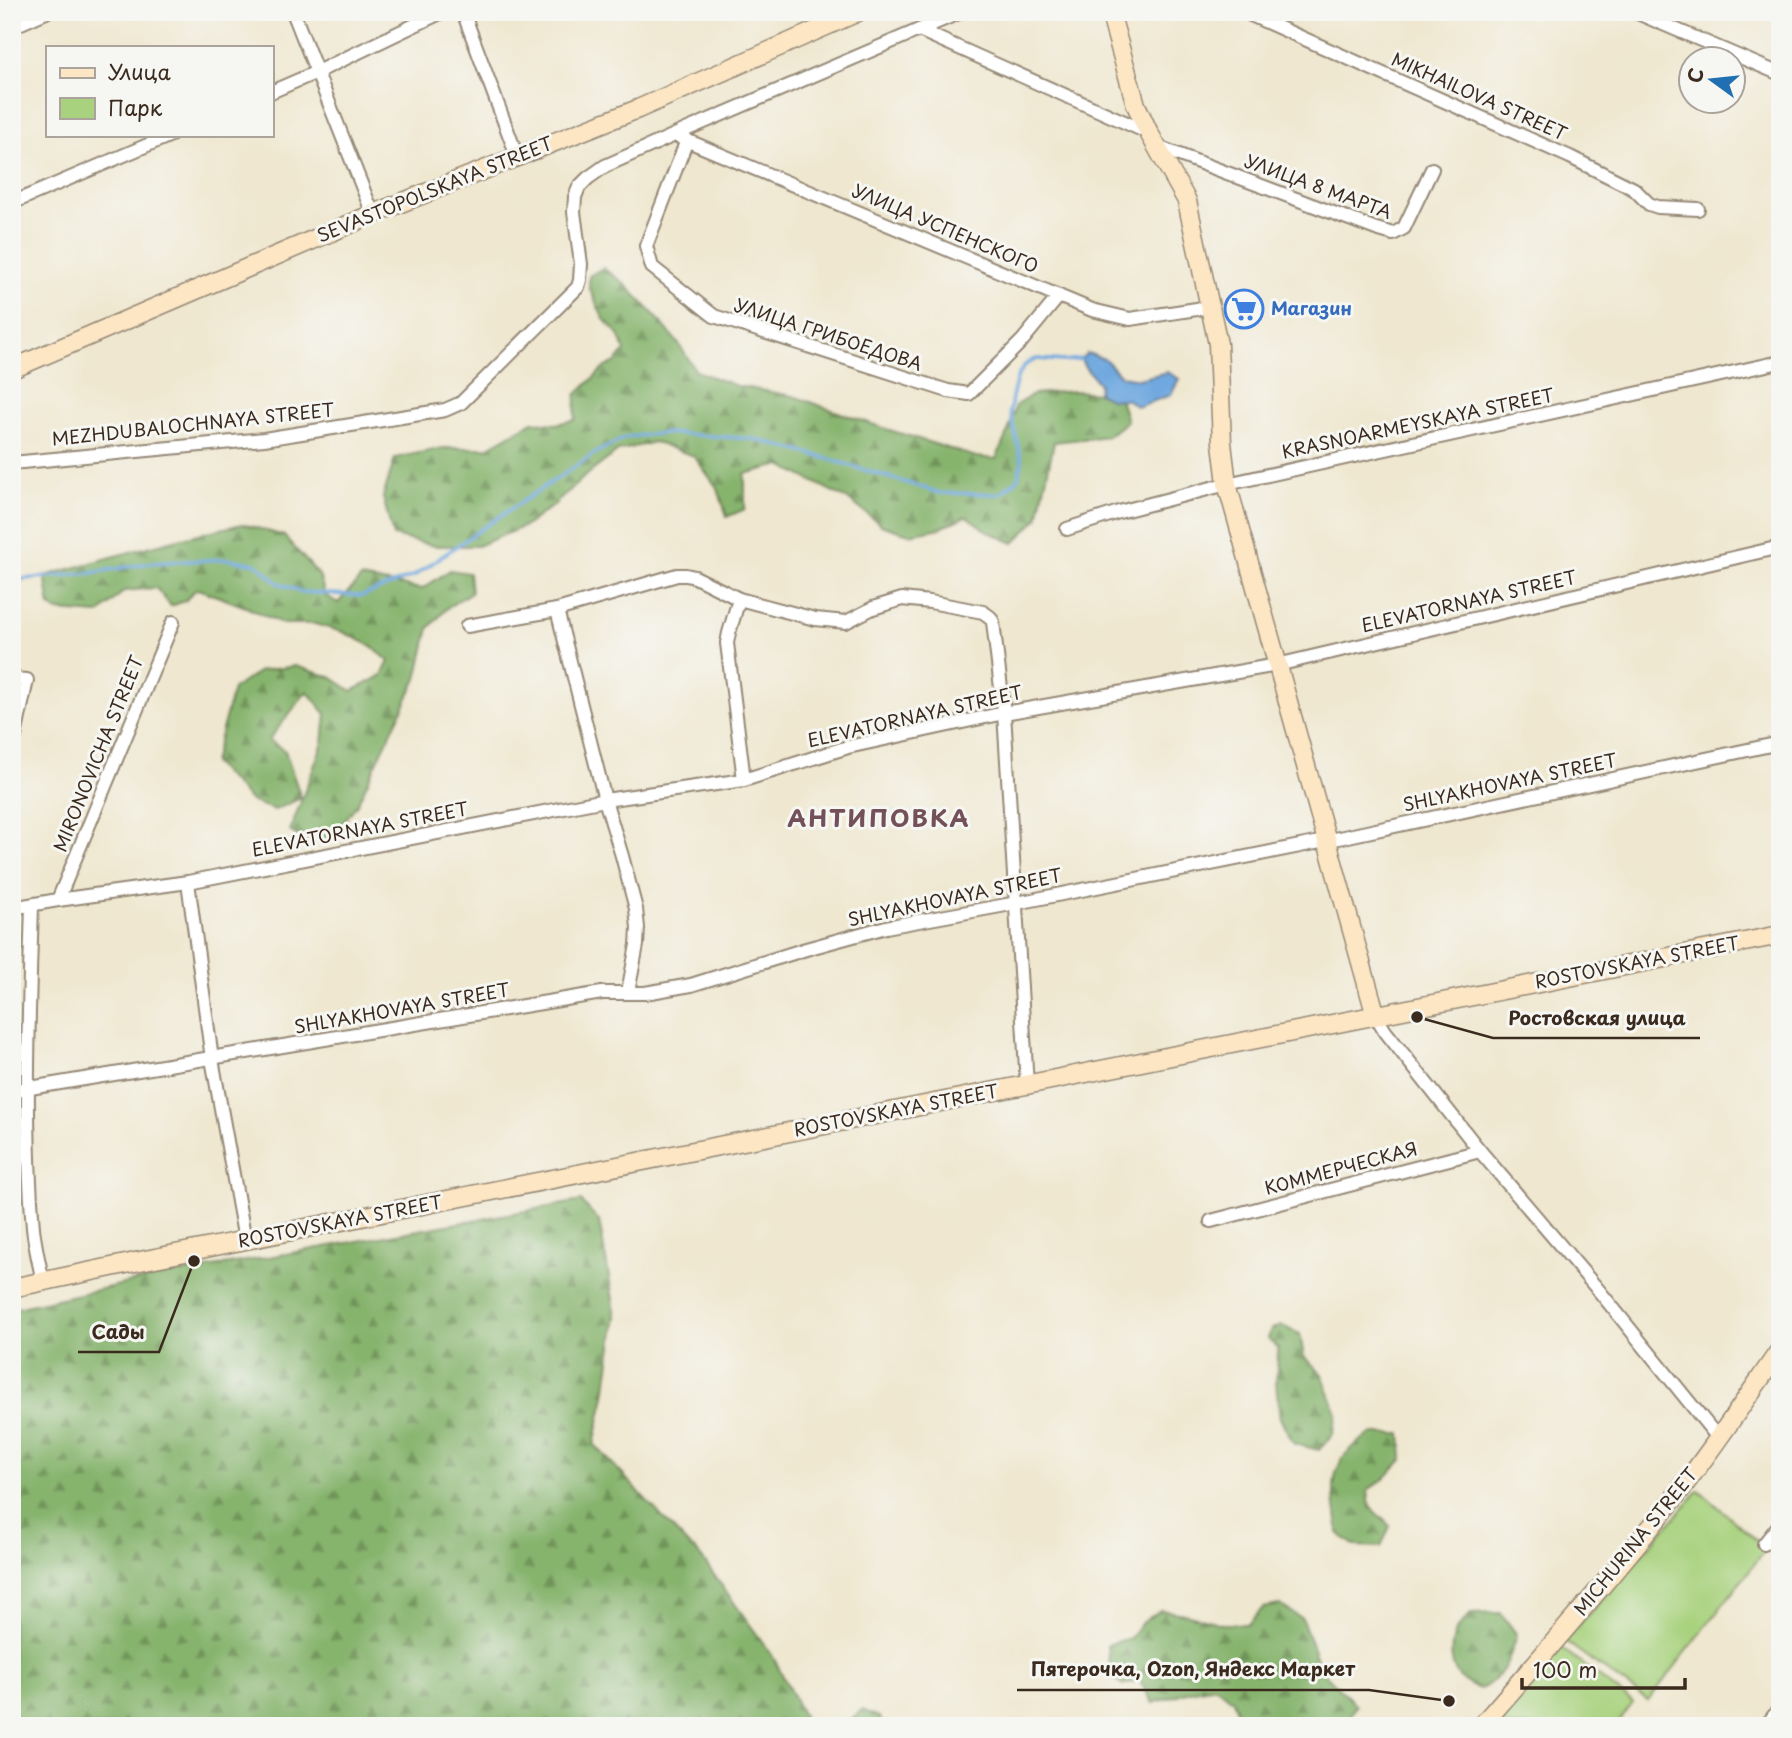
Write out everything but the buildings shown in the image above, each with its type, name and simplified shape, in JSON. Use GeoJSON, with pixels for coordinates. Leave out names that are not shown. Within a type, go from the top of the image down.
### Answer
{"type":"FeatureCollection","features":[{"type":"Feature","properties":{"kind":"street"},"geometry":{"type":"LineString","coordinates":[[12,27],[46,12]]}},
{"type":"Feature","properties":{"kind":"street"},"geometry":{"type":"LineString","coordinates":[[293,12],[373,214]]}},
{"type":"Feature","properties":{"kind":"street"},"geometry":{"type":"LineString","coordinates":[[273,91],[442,12]]}},
{"type":"Feature","properties":{"kind":"street"},"geometry":{"type":"LineString","coordinates":[[463,12],[517,156]]}},
{"type":"Feature","properties":{"kind":"street","name":"SEVASTOPOLSKAYA STREET"},"geometry":{"type":"LineString","coordinates":[[12,369],[373,214],[638,109],[858,12]]}},
{"type":"Feature","properties":{"kind":"street"},"geometry":{"type":"LineString","coordinates":[[680,138],[961,12]]}},
{"type":"Feature","properties":{"kind":"street"},"geometry":{"type":"LineString","coordinates":[[1110,12],[1136,105],[1187,201],[1218,344],[1222,443],[1227,484],[1376,1016],[1480,1151],[1600,1292],[1719,1439]]}},
{"type":"Feature","properties":{"kind":"street","name":"MIKHAILOVA STREET"},"geometry":{"type":"LineString","coordinates":[[1244,12],[1570,157],[1634,189],[1649,204],[1698,209]]}},
{"type":"Feature","properties":{"kind":"street"},"geometry":{"type":"LineString","coordinates":[[1635,12],[1780,74]]}},
{"type":"Feature","properties":{"kind":"street","name":"УЛИЦА 8 МАРТА"},"geometry":{"type":"LineString","coordinates":[[919,30],[1154,140],[1393,234],[1404,228],[1432,169]]}},
{"type":"Feature","properties":{"kind":"street"},"geometry":{"type":"LineString","coordinates":[[12,203],[169,136]]}},
{"type":"Feature","properties":{"kind":"street","name":"УЛИЦА УСПЕНСКОГО"},"geometry":{"type":"LineString","coordinates":[[680,138],[1092,310],[1130,318],[1210,307]]}},
{"type":"Feature","properties":{"kind":"street","name":"УЛИЦА ГРИБОЕДОВА"},"geometry":{"type":"LineString","coordinates":[[680,138],[646,246],[652,267],[714,317],[948,391],[969,394],[1023,341],[1059,296]]}},
{"type":"Feature","properties":{"kind":"street","name":"MEZHDUBALOCHNAYA STREET"},"geometry":{"type":"LineString","coordinates":[[12,463],[264,439],[445,410],[461,403],[578,288],[581,264],[574,212],[579,187],[588,177],[605,166],[680,138]]}},
{"type":"Feature","properties":{"kind":"street","name":"KRASNOARMEYSKAYA STREET"},"geometry":{"type":"LineString","coordinates":[[1067,529],[1119,512],[1227,484],[1780,362]]}},
{"type":"Feature","properties":{"kind":"street","name":"ELEVATORNAYA STREET"},"geometry":{"type":"LineString","coordinates":[[12,908],[188,882],[605,800],[744,780],[848,747],[1004,713],[1277,665],[1780,547]]}},
{"type":"Feature","properties":{"kind":"street"},"geometry":{"type":"LineString","coordinates":[[467,626],[557,610],[677,575],[695,577],[739,599],[815,619],[846,622],[873,608],[902,599],[930,601],[983,612],[990,617],[993,622],[1004,713],[1027,1085]]}},
{"type":"Feature","properties":{"kind":"street"},"geometry":{"type":"LineString","coordinates":[[739,599],[727,643],[744,780]]}},
{"type":"Feature","properties":{"kind":"street"},"geometry":{"type":"LineString","coordinates":[[557,610],[605,800],[636,909],[637,945],[628,992]]}},
{"type":"Feature","properties":{"kind":"street","name":"MIRONOVICHA STREET"},"geometry":{"type":"LineString","coordinates":[[58,900],[173,622]]}},
{"type":"Feature","properties":{"kind":"street"},"geometry":{"type":"LineString","coordinates":[[12,679],[27,680],[12,750]]}},
{"type":"Feature","properties":{"kind":"street","name":"SHLYAKHOVAYA STREET"},"geometry":{"type":"LineString","coordinates":[[12,1091],[589,996],[661,991],[691,985],[886,927],[1325,841],[1780,743]]}},
{"type":"Feature","properties":{"kind":"street"},"geometry":{"type":"LineString","coordinates":[[188,882],[212,1059],[245,1240]]}},
{"type":"Feature","properties":{"kind":"street"},"geometry":{"type":"LineString","coordinates":[[32,905],[28,1088],[33,1231],[43,1281]]}},
{"type":"Feature","properties":{"kind":"street","name":"ROSTOVSKAYA STREET"},"geometry":{"type":"LineString","coordinates":[[12,1288],[1780,935]]}},
{"type":"Feature","properties":{"kind":"street","name":"КОММЕРЧЕСКАЯ"},"geometry":{"type":"LineString","coordinates":[[1211,1221],[1480,1151]]}},
{"type":"Feature","properties":{"kind":"street","name":"MICHURINA STREET"},"geometry":{"type":"LineString","coordinates":[[1481,1726],[1659,1517],[1719,1439],[1780,1350]]}},
{"type":"Feature","properties":{"kind":"street"},"geometry":{"type":"LineString","coordinates":[[1764,1544],[1780,1524]]}},
{"type":"Feature","properties":{"kind":"street"},"geometry":{"type":"LineString","coordinates":[[1766,1726],[1780,1708]]}},
{"type":"Feature","properties":{"kind":"green space"},"geometry":{"type":"Polygon","coordinates":[[[603,268],[624,283],[660,321],[696,371],[737,386],[793,396],[976,457],[996,459],[1016,405],[1034,394],[1074,391],[1098,393],[1110,399],[1120,399],[1127,421],[1108,436],[1054,442],[1038,518],[1014,543],[989,532],[966,516],[941,528],[909,534],[883,526],[849,500],[781,465],[745,474],[745,509],[727,517],[718,489],[694,456],[654,442],[618,451],[525,526],[477,546],[434,546],[393,536],[383,497],[395,458],[443,448],[487,448],[533,422],[555,424],[575,420],[576,395],[605,367],[616,362],[625,351],[619,335],[603,318],[589,287],[589,276],[603,268]]]}},
{"type":"Feature","properties":{"kind":"green space"},"geometry":{"type":"Polygon","coordinates":[[[243,524],[284,536],[319,575],[325,595],[338,603],[361,578],[422,589],[450,570],[469,573],[471,592],[447,608],[429,628],[417,679],[357,804],[331,839],[305,841],[290,831],[323,742],[326,714],[307,691],[269,740],[285,751],[301,798],[275,810],[252,802],[213,763],[233,689],[260,671],[295,666],[331,677],[352,691],[382,676],[389,661],[370,645],[343,632],[315,624],[283,624],[198,589],[185,601],[171,606],[156,588],[124,591],[99,614],[58,611],[50,606],[45,576],[243,524]]]}},
{"type":"Feature","properties":{"kind":"green space"},"geometry":{"type":"Polygon","coordinates":[[[581,1201],[599,1221],[616,1316],[605,1396],[594,1444],[691,1548],[695,1549],[772,1655],[808,1726],[12,1726],[12,1309],[146,1279],[581,1201]]]}},
{"type":"Feature","properties":{"kind":"green space"},"geometry":{"type":"Polygon","coordinates":[[[1282,1326],[1300,1334],[1304,1357],[1322,1374],[1337,1414],[1333,1434],[1319,1450],[1294,1444],[1280,1418],[1276,1383],[1278,1349],[1268,1339],[1271,1329],[1282,1326]]]}},
{"type":"Feature","properties":{"kind":"green space"},"geometry":{"type":"Polygon","coordinates":[[[1371,1434],[1401,1434],[1403,1459],[1384,1479],[1368,1490],[1370,1507],[1390,1526],[1381,1547],[1355,1546],[1339,1534],[1335,1503],[1335,1477],[1339,1465],[1356,1444],[1371,1434]]]}},
{"type":"Feature","properties":{"kind":"green space"},"geometry":{"type":"Polygon","coordinates":[[[1699,1490],[1766,1549],[1648,1701],[1565,1641],[1699,1490]]]}},
{"type":"Feature","properties":{"kind":"green space"},"geometry":{"type":"Polygon","coordinates":[[[1280,1605],[1302,1619],[1321,1670],[1356,1705],[1344,1726],[1242,1726],[1233,1700],[1215,1686],[1153,1703],[1139,1680],[1122,1685],[1111,1677],[1107,1645],[1130,1638],[1141,1624],[1160,1610],[1222,1624],[1248,1624],[1263,1608],[1280,1605]]]}},
{"type":"Feature","properties":{"kind":"green space"},"geometry":{"type":"Polygon","coordinates":[[[1501,1613],[1517,1635],[1508,1660],[1501,1673],[1489,1684],[1481,1689],[1471,1686],[1458,1674],[1452,1659],[1457,1629],[1471,1614],[1501,1613]]]}},
{"type":"Feature","properties":{"kind":"green space"},"geometry":{"type":"Polygon","coordinates":[[[1559,1646],[1633,1703],[1616,1726],[1498,1726],[1559,1646]]]}},
{"type":"Feature","properties":{"kind":"green space"},"geometry":{"type":"Polygon","coordinates":[[[862,1710],[879,1717],[883,1726],[843,1726],[862,1710]]]}},
{"type":"Feature","properties":{"kind":"water"},"geometry":{"type":"Polygon","coordinates":[[[1087,353],[1105,359],[1121,376],[1139,379],[1167,372],[1179,379],[1171,395],[1137,407],[1128,400],[1110,399],[1098,393],[1099,384],[1081,359],[1087,353]]]}},
{"type":"Feature","properties":{"kind":"waterway"},"geometry":{"type":"LineString","coordinates":[[12,580],[91,573],[150,563],[228,559],[257,564],[278,583],[302,592],[362,596],[414,576],[597,452],[627,437],[666,433],[754,439],[940,493],[999,494],[1017,480],[1022,461],[1010,412],[1017,378],[1024,366],[1037,359],[1081,359]]}},
{"type":"Feature","properties":{"kind":"place","name":"Магазин"},"geometry":{"type":"Point","coordinates":[1244,309]}},
{"type":"Feature","properties":{"kind":"place","name":"Ростовская улица"},"geometry":{"type":"Point","coordinates":[1417,1017]}},
{"type":"Feature","properties":{"kind":"place","name":"Сады"},"geometry":{"type":"Point","coordinates":[194,1261]}},
{"type":"Feature","properties":{"kind":"place","name":"Пятерочка, Ozon, Яндекс Маркет"},"geometry":{"type":"Point","coordinates":[1449,1701]}},
{"type":"Feature","properties":{"kind":"district","name":"АНТИПОВКА"},"geometry":{"type":"Point","coordinates":[879,819]}}]}
